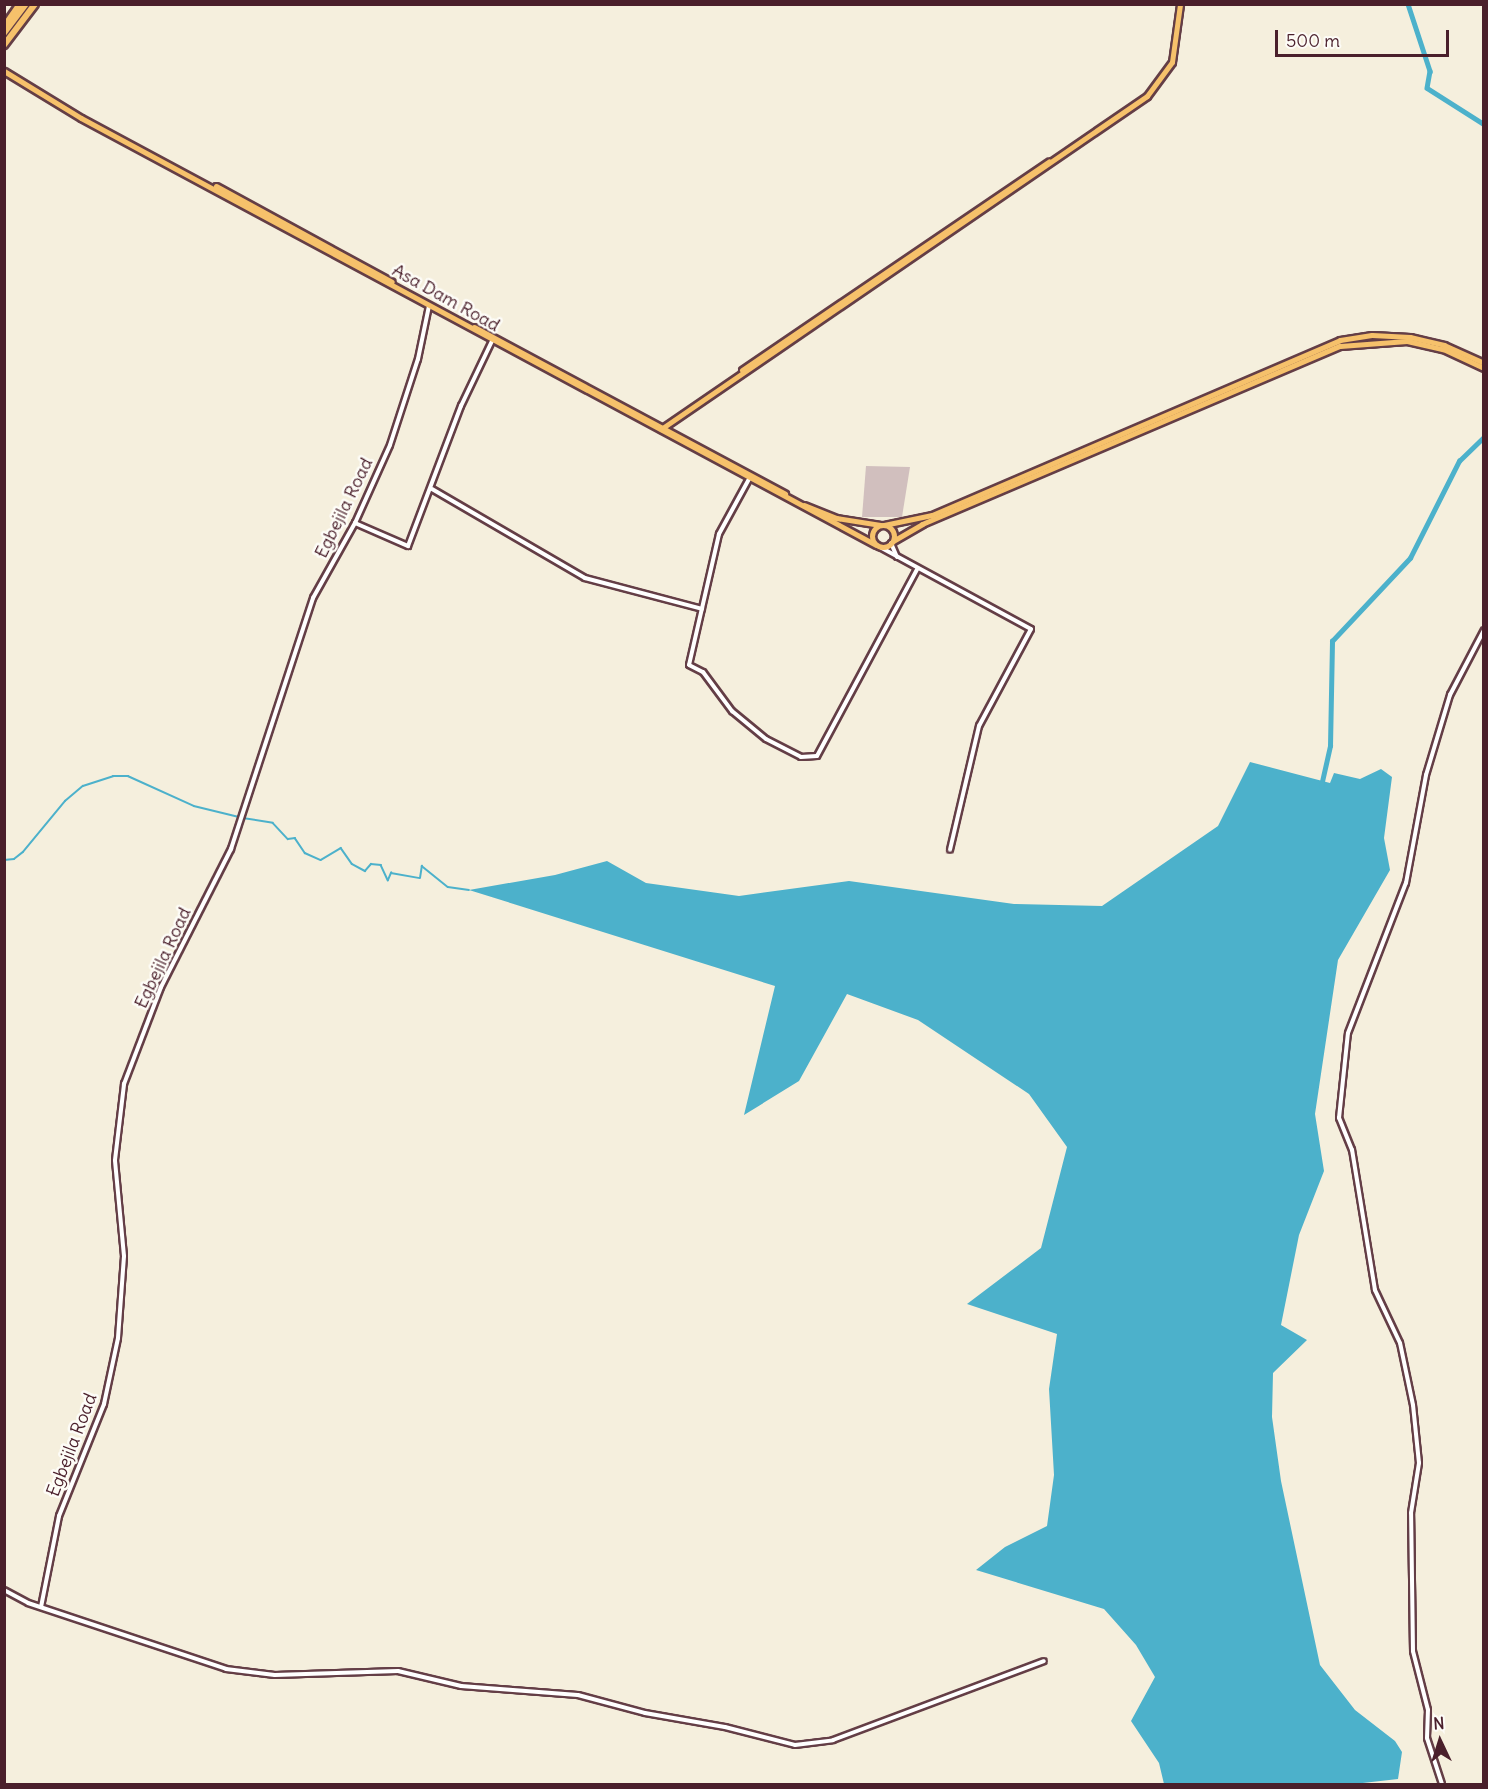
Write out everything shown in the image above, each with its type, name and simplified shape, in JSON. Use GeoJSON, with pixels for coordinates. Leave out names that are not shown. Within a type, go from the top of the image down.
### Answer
{"type":"FeatureCollection","features":[{"type":"Feature","properties":{"kind":"highway"},"geometry":{"type":"LineString","coordinates":[[4,26],[24,4]]}},
{"type":"Feature","properties":{"kind":"highway"},"geometry":{"type":"LineString","coordinates":[[4,32],[24,4]]}},
{"type":"Feature","properties":{"kind":"highway"},"geometry":{"type":"LineString","coordinates":[[4,45],[35,4]]}},
{"type":"Feature","properties":{"kind":"main road"},"geometry":{"type":"LineString","coordinates":[[662,426],[904,261],[1151,88],[1170,58],[1179,4]]}},
{"type":"Feature","properties":{"kind":"main road","name":"Asa Dam Road"},"geometry":{"type":"LineString","coordinates":[[4,69],[133,144],[662,426],[749,478],[828,516],[882,525]]}},
{"type":"Feature","properties":{"kind":"main road","name":"Asa Dam Road"},"geometry":{"type":"LineString","coordinates":[[300,234],[492,341],[662,426],[768,487],[877,545]]}},
{"type":"Feature","properties":{"kind":"main road"},"geometry":{"type":"LineString","coordinates":[[1484,363],[1457,349],[1422,339],[1384,335],[1340,340],[932,514],[882,525],[872,534],[877,545],[892,542],[922,524],[1340,346],[1373,340],[1407,341],[1443,349],[1484,368]]}},
{"type":"Feature","properties":{"kind":"main road"},"geometry":{"type":"LineString","coordinates":[[882,525],[893,530],[892,542]]}},
{"type":"Feature","properties":{"kind":"street","name":"Egbejila Road"},"geometry":{"type":"LineString","coordinates":[[41,1607],[59,1516],[104,1404],[117,1340],[124,1256],[115,1160],[124,1084],[161,987],[231,849],[313,598],[355,523],[399,420],[429,306]]}},
{"type":"Feature","properties":{"kind":"street"},"geometry":{"type":"LineString","coordinates":[[355,523],[408,546],[432,489],[461,406],[492,341]]}},
{"type":"Feature","properties":{"kind":"street"},"geometry":{"type":"LineString","coordinates":[[749,478],[719,534],[688,665],[708,677],[732,711],[753,730],[801,757],[813,759],[918,568]]}},
{"type":"Feature","properties":{"kind":"street"},"geometry":{"type":"LineString","coordinates":[[432,489],[585,578],[702,609]]}},
{"type":"Feature","properties":{"kind":"street"},"geometry":{"type":"LineString","coordinates":[[892,542],[897,557]]}},
{"type":"Feature","properties":{"kind":"street"},"geometry":{"type":"LineString","coordinates":[[877,545],[1031,629],[979,726],[950,850]]}},
{"type":"Feature","properties":{"kind":"street"},"geometry":{"type":"LineString","coordinates":[[1442,1785],[1427,1738],[1428,1710],[1413,1651],[1411,1513],[1419,1463],[1413,1405],[1400,1343],[1375,1290],[1352,1150],[1339,1118],[1348,1033],[1406,883],[1410,848],[1443,716],[1462,668],[1484,630]]}},
{"type":"Feature","properties":{"kind":"street"},"geometry":{"type":"LineString","coordinates":[[4,1590],[41,1607],[226,1669],[275,1675],[398,1671],[461,1686],[578,1695],[645,1713],[725,1727],[795,1745],[833,1740],[1044,1661]]}},
{"type":"Feature","properties":{"kind":"shaded area"},"geometry":{"type":"Polygon","coordinates":[[[866,466],[910,467],[902,517],[862,517],[866,466]]]}},
{"type":"Feature","properties":{"kind":"water"},"geometry":{"type":"Polygon","coordinates":[[[1250,762],[1330,783],[1334,773],[1360,779],[1381,769],[1392,777],[1384,838],[1390,870],[1338,960],[1315,1114],[1324,1171],[1299,1235],[1281,1325],[1307,1340],[1273,1373],[1272,1417],[1281,1481],[1320,1665],[1355,1710],[1395,1741],[1402,1752],[1398,1779],[1354,1784],[1164,1784],[1159,1763],[1131,1721],[1155,1677],[1136,1645],[1104,1609],[976,1570],[1005,1547],[1047,1526],[1054,1475],[1049,1389],[1057,1334],[967,1304],[1041,1248],[1067,1147],[1029,1094],[918,1020],[847,994],[799,1081],[744,1115],[775,986],[469,890],[555,875],[607,861],[646,883],[739,896],[849,881],[1014,904],[1102,906],[1218,826],[1250,762]]]}},
{"type":"Feature","properties":{"kind":"waterway"},"geometry":{"type":"LineString","coordinates":[[1408,4],[1430,71],[1427,88],[1484,124]]}},
{"type":"Feature","properties":{"kind":"waterway"},"geometry":{"type":"LineString","coordinates":[[1321,786],[1330,746],[1332,641],[1410,558],[1459,461],[1484,437]]}},
{"type":"Feature","properties":{"kind":"waterway"},"geometry":{"type":"LineString","coordinates":[[4,860],[14,859],[23,852],[65,801],[83,786],[113,776],[128,776],[194,806],[239,817]]}},
{"type":"Feature","properties":{"kind":"waterway"},"geometry":{"type":"LineString","coordinates":[[243,818],[273,823],[288,839],[295,838],[305,853],[321,860],[341,848],[352,864],[365,871],[371,864],[381,865],[388,880],[391,873],[420,878],[422,866],[448,887],[469,890]]}}]}
